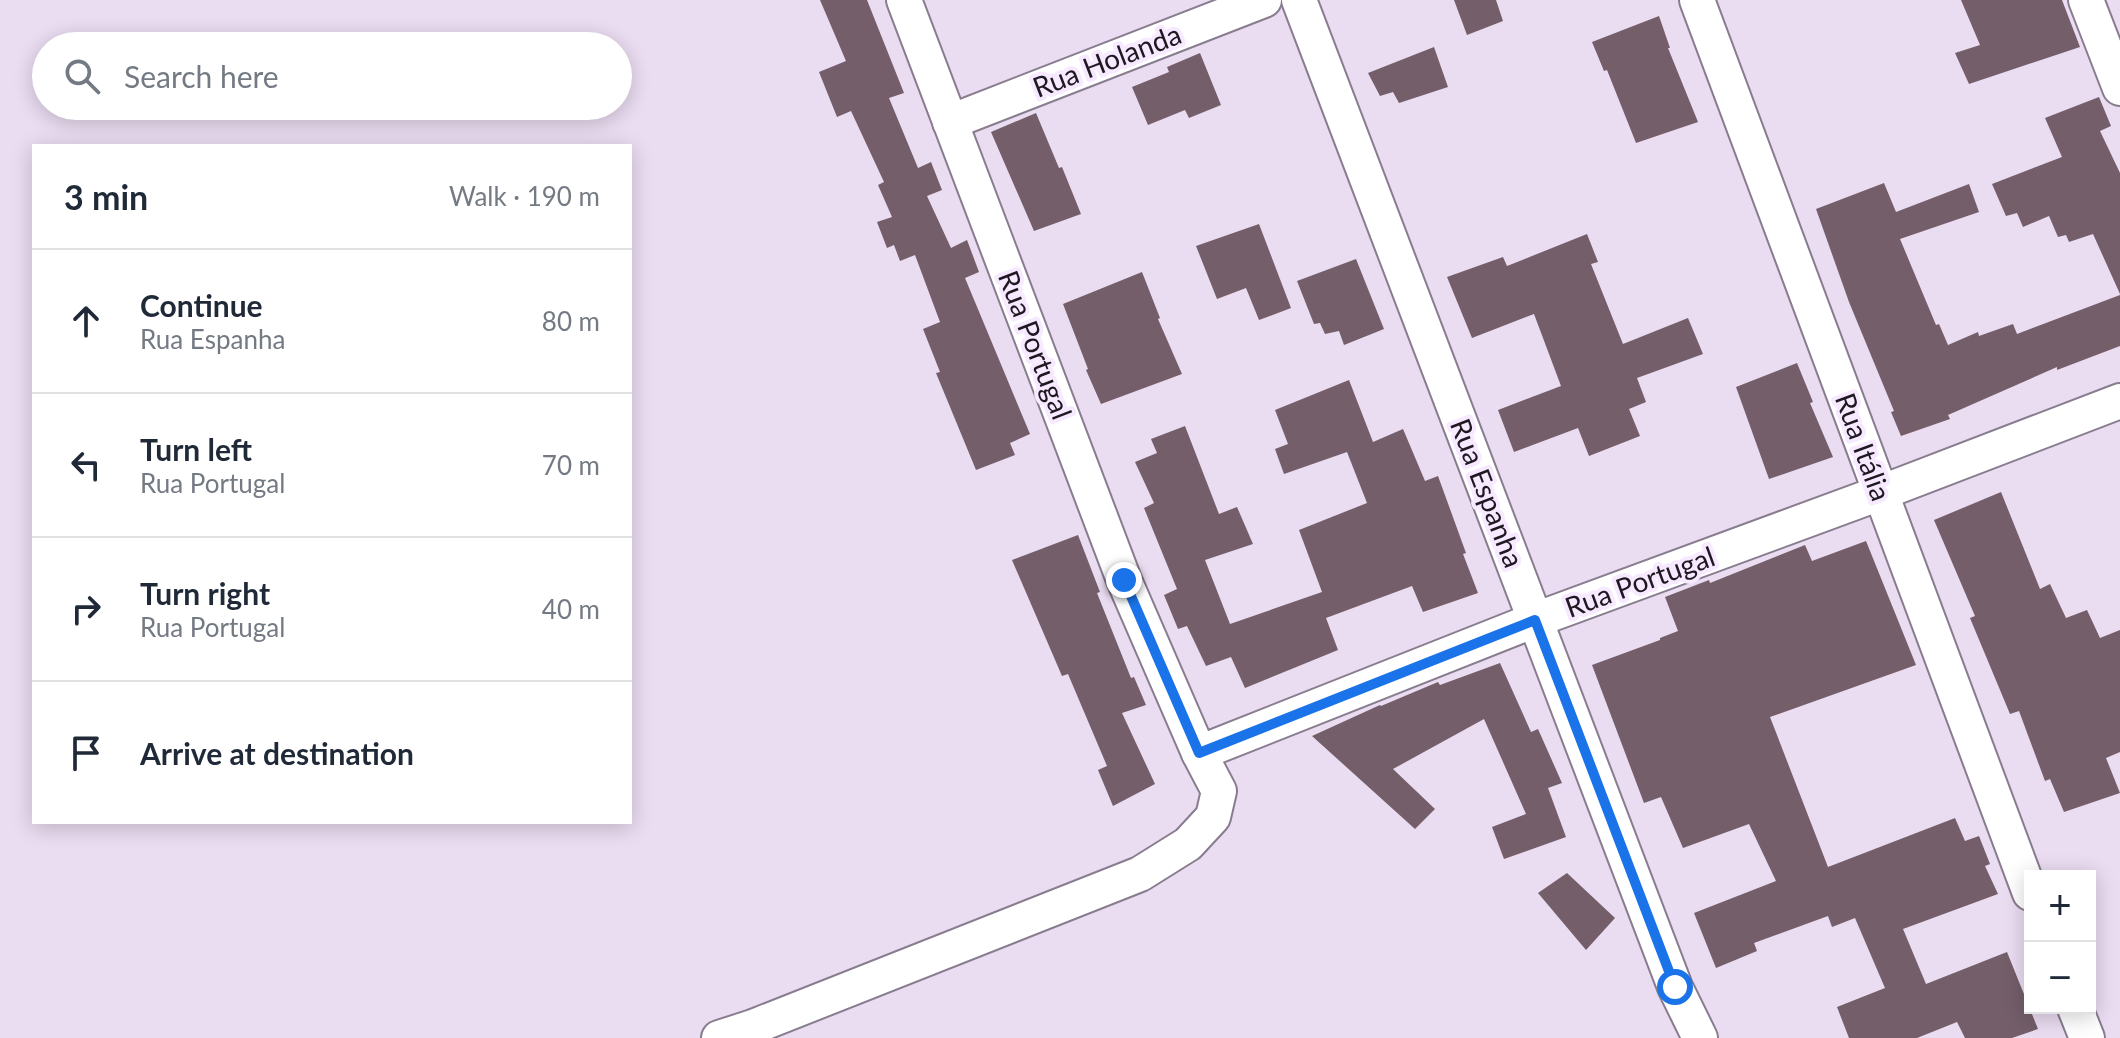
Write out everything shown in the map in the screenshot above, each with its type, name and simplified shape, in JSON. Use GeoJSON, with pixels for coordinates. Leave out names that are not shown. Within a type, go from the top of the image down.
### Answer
{"type":"FeatureCollection","features":[{"type":"Feature","properties":{"kind":"street","name":"Rua Portugal"},"geometry":{"type":"LineString","coordinates":[[904,0],[1124,580],[1199,753],[1535,620],[2120,401]]}},
{"type":"Feature","properties":{"kind":"street","name":"Rua Holanda"},"geometry":{"type":"LineString","coordinates":[[950,122],[1264,0]]}},
{"type":"Feature","properties":{"kind":"street","name":"Rua Espanha"},"geometry":{"type":"LineString","coordinates":[[1299,0],[1675,987],[1700,1038]]}},
{"type":"Feature","properties":{"kind":"street","name":"Rua Itália"},"geometry":{"type":"LineString","coordinates":[[1697,0],[2024,877]]}},
{"type":"Feature","properties":{"kind":"street"},"geometry":{"type":"LineString","coordinates":[[2086,0],[2120,88]]}},
{"type":"Feature","properties":{"kind":"street"},"geometry":{"type":"LineString","coordinates":[[719,1038],[1140,874],[1188,844],[1213,817],[1219,791],[1199,753]]}},
{"type":"Feature","properties":{"kind":"street"},"geometry":{"type":"LineString","coordinates":[[2077,1014],[2087,1038]]}},
{"type":"Feature","properties":{"kind":"building"},"geometry":{"type":"Polygon","coordinates":[[[820,0],[867,0],[904,93],[889,98],[918,168],[931,162],[942,190],[927,196],[951,248],[967,240],[979,272],[965,278],[1030,434],[1010,443],[1015,455],[976,470],[936,373],[940,372],[923,329],[940,322],[915,255],[900,261],[894,245],[887,248],[877,222],[892,217],[878,185],[884,182],[851,111],[837,117],[819,72],[846,61],[820,0]]]}},
{"type":"Feature","properties":{"kind":"building"},"geometry":{"type":"Polygon","coordinates":[[[1454,0],[1496,0],[1503,21],[1467,35],[1454,0]]]}},
{"type":"Feature","properties":{"kind":"building"},"geometry":{"type":"Polygon","coordinates":[[[1961,0],[2062,0],[2080,47],[1969,84],[1955,53],[1980,45],[1961,0]]]}},
{"type":"Feature","properties":{"kind":"building"},"geometry":{"type":"Polygon","coordinates":[[[1659,16],[1668,48],[1698,122],[1636,143],[1607,70],[1604,71],[1592,42],[1659,16]]]}},
{"type":"Feature","properties":{"kind":"building"},"geometry":{"type":"Polygon","coordinates":[[[1434,47],[1448,87],[1399,103],[1393,92],[1380,96],[1368,73],[1434,47]]]}},
{"type":"Feature","properties":{"kind":"building"},"geometry":{"type":"Polygon","coordinates":[[[1200,53],[1221,105],[1189,118],[1185,110],[1148,125],[1132,87],[1169,72],[1167,67],[1200,53]]]}},
{"type":"Feature","properties":{"kind":"building"},"geometry":{"type":"Polygon","coordinates":[[[2099,97],[2111,126],[2100,131],[2120,173],[2120,294],[2093,234],[2069,242],[2066,235],[2058,237],[2049,216],[2023,227],[2017,213],[2006,216],[1992,184],[2062,157],[2045,118],[2099,97]]]}},
{"type":"Feature","properties":{"kind":"building"},"geometry":{"type":"Polygon","coordinates":[[[1036,113],[1081,214],[1034,231],[991,132],[1036,113]]]}},
{"type":"Feature","properties":{"kind":"building"},"geometry":{"type":"Polygon","coordinates":[[[1884,183],[1896,212],[1969,184],[1979,212],[1900,239],[1936,325],[1939,324],[1948,345],[1978,332],[1979,336],[2013,324],[2017,334],[2120,295],[2120,346],[2057,370],[2057,367],[1948,415],[1950,419],[1901,436],[1816,209],[1884,183]]]}},
{"type":"Feature","properties":{"kind":"building"},"geometry":{"type":"Polygon","coordinates":[[[1259,224],[1291,308],[1259,320],[1246,288],[1217,299],[1196,246],[1259,224]]]}},
{"type":"Feature","properties":{"kind":"building"},"geometry":{"type":"Polygon","coordinates":[[[1587,234],[1598,262],[1591,264],[1623,344],[1688,318],[1703,354],[1637,378],[1646,402],[1629,409],[1640,436],[1589,456],[1578,428],[1514,452],[1498,410],[1561,386],[1534,314],[1472,338],[1447,277],[1503,257],[1507,266],[1587,234]]]}},
{"type":"Feature","properties":{"kind":"building"},"geometry":{"type":"Polygon","coordinates":[[[1356,259],[1384,329],[1344,345],[1339,331],[1325,334],[1320,323],[1314,324],[1297,281],[1356,259]]]}},
{"type":"Feature","properties":{"kind":"building"},"geometry":{"type":"Polygon","coordinates":[[[1142,272],[1182,374],[1101,404],[1063,304],[1142,272]]]}},
{"type":"Feature","properties":{"kind":"building"},"geometry":{"type":"Polygon","coordinates":[[[1797,363],[1833,457],[1769,479],[1736,387],[1797,363]]]}},
{"type":"Feature","properties":{"kind":"building"},"geometry":{"type":"Polygon","coordinates":[[[1349,380],[1373,442],[1403,429],[1425,481],[1438,476],[1478,593],[1423,612],[1412,586],[1326,618],[1338,650],[1245,688],[1231,657],[1206,666],[1187,626],[1178,629],[1164,595],[1177,589],[1144,508],[1154,503],[1135,462],[1157,453],[1151,439],[1185,426],[1219,514],[1237,507],[1253,544],[1205,560],[1230,624],[1322,592],[1299,530],[1367,503],[1347,452],[1284,474],[1275,449],[1288,444],[1275,410],[1349,380]]]}},
{"type":"Feature","properties":{"kind":"building"},"geometry":{"type":"Polygon","coordinates":[[[2001,492],[2040,589],[2050,584],[2066,618],[2087,610],[2100,638],[2120,630],[2120,752],[2106,758],[2120,793],[2064,812],[2050,779],[2045,781],[2019,711],[2010,714],[1970,618],[1975,616],[1934,520],[2001,492]]]}},
{"type":"Feature","properties":{"kind":"building"},"geometry":{"type":"Polygon","coordinates":[[[1078,535],[1131,678],[1134,677],[1146,705],[1122,713],[1155,784],[1113,806],[1098,770],[1107,766],[1068,674],[1062,676],[1012,560],[1078,535]]]}},
{"type":"Feature","properties":{"kind":"building"},"geometry":{"type":"Polygon","coordinates":[[[1866,541],[1916,665],[1770,717],[1828,867],[1955,818],[1965,841],[1979,836],[1990,864],[1985,866],[1998,894],[1903,929],[1926,984],[2007,952],[2024,994],[2024,1014],[2032,1014],[2038,1029],[2012,1038],[1965,1038],[1957,1022],[1917,1038],[1849,1038],[1837,1007],[1885,988],[1855,918],[1832,927],[1828,916],[1754,943],[1757,951],[1716,968],[1694,913],[1776,881],[1749,824],[1683,848],[1661,797],[1644,803],[1592,665],[1678,631],[1665,597],[1709,580],[1710,583],[1805,545],[1812,561],[1866,541]]]}},
{"type":"Feature","properties":{"kind":"building"},"geometry":{"type":"Polygon","coordinates":[[[1500,663],[1531,732],[1538,729],[1562,783],[1548,788],[1566,837],[1504,859],[1492,827],[1526,814],[1484,719],[1393,769],[1435,809],[1415,829],[1312,736],[1438,682],[1440,685],[1500,663]]]}},
{"type":"Feature","properties":{"kind":"building"},"geometry":{"type":"Polygon","coordinates":[[[1567,873],[1615,918],[1586,950],[1538,893],[1567,873]]]}},
{"type":"Feature","properties":{"kind":"route"},"geometry":{"type":"LineString","coordinates":[[1124,580],[1199,753],[1535,620],[1675,987]]}}]}
